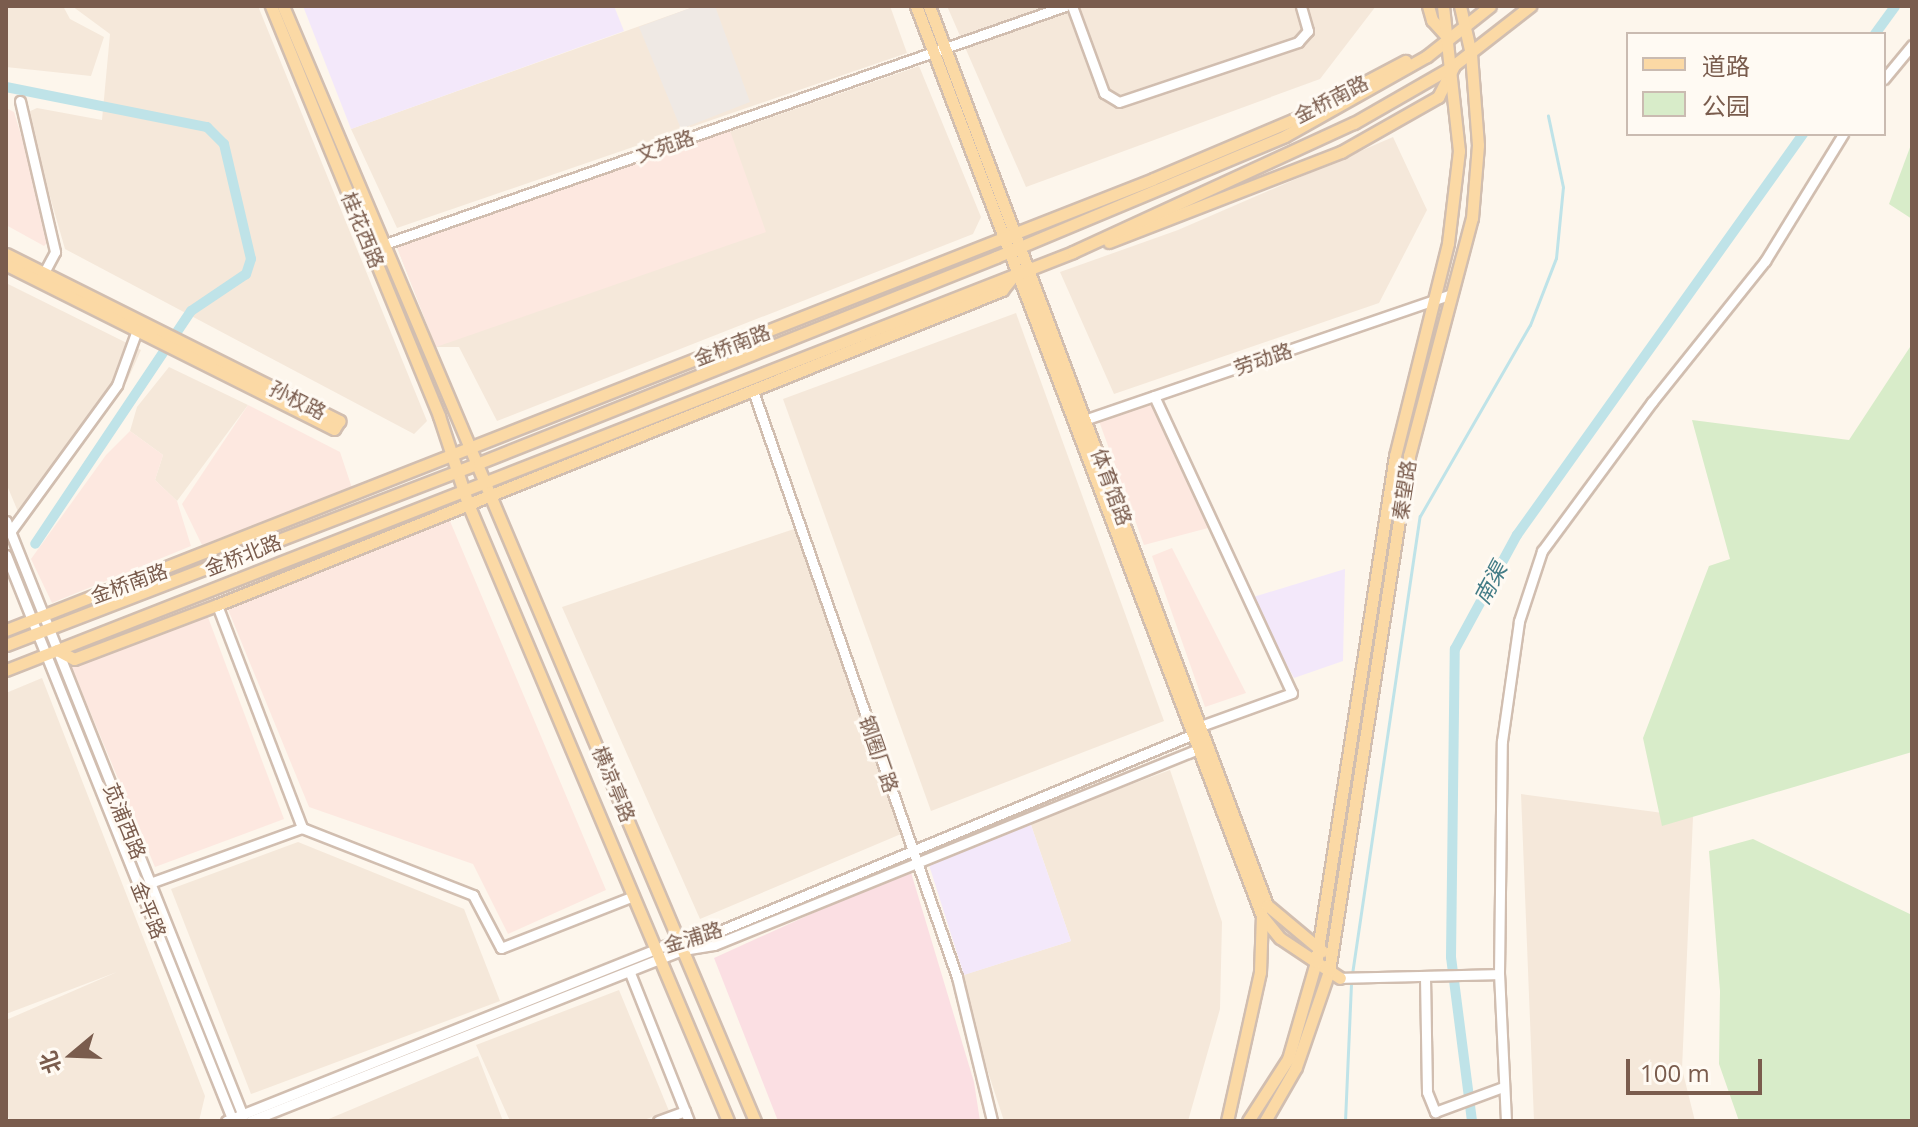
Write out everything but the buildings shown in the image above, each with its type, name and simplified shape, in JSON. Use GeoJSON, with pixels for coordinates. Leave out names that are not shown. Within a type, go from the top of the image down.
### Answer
{"type":"FeatureCollection","features":[{"type":"Feature","properties":{"kind":"main road","name":"桂花西路"},"geometry":{"type":"LineString","coordinates":[[271,6],[452,455]]}},
{"type":"Feature","properties":{"kind":"main road","name":"桂花西路"},"geometry":{"type":"LineString","coordinates":[[283,6],[472,447]]}},
{"type":"Feature","properties":{"kind":"main road","name":"体育馆路"},"geometry":{"type":"LineString","coordinates":[[916,6],[939,49],[1199,730],[1264,910],[1280,938],[1316,962],[1330,964]]}},
{"type":"Feature","properties":{"kind":"main road","name":"体育馆路"},"geometry":{"type":"LineString","coordinates":[[929,6],[939,49]]}},
{"type":"Feature","properties":{"kind":"main road","name":"秦望路"},"geometry":{"type":"LineString","coordinates":[[1428,6],[1432,20],[1448,38]]}},
{"type":"Feature","properties":{"kind":"main road","name":"秦望路"},"geometry":{"type":"LineString","coordinates":[[1319,949],[1395,456],[1434,300],[1457,191],[1459,151],[1453,66],[1443,6]]}},
{"type":"Feature","properties":{"kind":"main road","name":"秦望路"},"geometry":{"type":"LineString","coordinates":[[1330,964],[1409,456],[1449,295],[1472,218],[1478,177],[1471,54],[1460,6]]}},
{"type":"Feature","properties":{"kind":"main road","name":"秦望路"},"geometry":{"type":"LineString","coordinates":[[1466,26],[1468,6]]}},
{"type":"Feature","properties":{"kind":"main road","name":"金桥南路"},"geometry":{"type":"LineString","coordinates":[[6,630],[40,623],[452,455],[758,335],[1285,136],[1342,107],[1466,26],[1490,6]]}},
{"type":"Feature","properties":{"kind":"main road","name":"金桥南路"},"geometry":{"type":"LineString","coordinates":[[1073,252],[1311,146],[1453,66],[1530,6]]}},
{"type":"Feature","properties":{"kind":"main road","name":"金桥南路"},"geometry":{"type":"LineString","coordinates":[[487,481],[1023,268],[1142,233],[1341,152],[1438,97],[1453,66]]}},
{"type":"Feature","properties":{"kind":"main road","name":"金桥南路"},"geometry":{"type":"LineString","coordinates":[[479,463],[996,257],[1012,240]]}},
{"type":"Feature","properties":{"kind":"main road","name":"孙权路"},"geometry":{"type":"LineString","coordinates":[[6,254],[145,331]]}},
{"type":"Feature","properties":{"kind":"main road","name":"孙权路"},"geometry":{"type":"LineString","coordinates":[[6,265],[145,331],[179,346],[339,421],[334,429],[179,346]]}},
{"type":"Feature","properties":{"kind":"main road","name":"金桥南路"},"geometry":{"type":"LineString","coordinates":[[468,504],[1002,290],[1023,268]]}},
{"type":"Feature","properties":{"kind":"main road"},"geometry":{"type":"LineString","coordinates":[[758,335],[785,341]]}},
{"type":"Feature","properties":{"kind":"main road"},"geometry":{"type":"LineString","coordinates":[[822,362],[841,341]]}},
{"type":"Feature","properties":{"kind":"main road","name":"横凉亭路"},"geometry":{"type":"LineString","coordinates":[[472,447],[755,1121]]}},
{"type":"Feature","properties":{"kind":"main road","name":"横凉亭路"},"geometry":{"type":"LineString","coordinates":[[452,455],[468,504],[631,897],[728,1121]]}},
{"type":"Feature","properties":{"kind":"main road","name":"金桥北路"},"geometry":{"type":"LineString","coordinates":[[6,645],[40,623],[171,583],[479,463]]}},
{"type":"Feature","properties":{"kind":"main road","name":"金桥北路"},"geometry":{"type":"LineString","coordinates":[[6,670],[487,481]]}},
{"type":"Feature","properties":{"kind":"main road","name":"金桥北路"},"geometry":{"type":"LineString","coordinates":[[52,652],[74,659],[468,504]]}},
{"type":"Feature","properties":{"kind":"main road"},"geometry":{"type":"LineString","coordinates":[[142,580],[171,583]]}},
{"type":"Feature","properties":{"kind":"main road","name":"体育馆路"},"geometry":{"type":"LineString","coordinates":[[1264,910],[1319,949],[1342,978]]}},
{"type":"Feature","properties":{"kind":"main road","name":"体育馆路"},"geometry":{"type":"LineString","coordinates":[[1227,1121],[1260,972],[1264,910]]}},
{"type":"Feature","properties":{"kind":"main road"},"geometry":{"type":"LineString","coordinates":[[1248,1121],[1288,1059],[1319,949]]}},
{"type":"Feature","properties":{"kind":"main road"},"geometry":{"type":"LineString","coordinates":[[1265,1121],[1296,1067],[1330,964]]}},
{"type":"Feature","properties":{"kind":"street","name":"文苑路"},"geometry":{"type":"LineString","coordinates":[[385,244],[1065,6]]}},
{"type":"Feature","properties":{"kind":"street"},"geometry":{"type":"LineString","coordinates":[[1072,6],[1104,93],[1119,102],[1298,42],[1308,31],[1301,6]]}},
{"type":"Feature","properties":{"kind":"street"},"geometry":{"type":"LineString","coordinates":[[1886,77],[1912,45]]}},
{"type":"Feature","properties":{"kind":"street"},"geometry":{"type":"LineString","coordinates":[[20,101],[55,252],[44,273]]}},
{"type":"Feature","properties":{"kind":"street"},"geometry":{"type":"LineString","coordinates":[[1506,1121],[1499,974],[1502,741],[1519,621],[1542,551],[1652,402],[1765,261],[1842,136]]}},
{"type":"Feature","properties":{"kind":"street","name":"劳动路"},"geometry":{"type":"LineString","coordinates":[[1082,421],[1449,295]]}},
{"type":"Feature","properties":{"kind":"street"},"geometry":{"type":"LineString","coordinates":[[10,532],[117,385],[145,331]]}},
{"type":"Feature","properties":{"kind":"street","name":"钢圈厂路"},"geometry":{"type":"LineString","coordinates":[[753,391],[957,977],[992,1121]]}},
{"type":"Feature","properties":{"kind":"street","name":"金浦路"},"geometry":{"type":"LineString","coordinates":[[238,1119],[710,935],[1292,693],[1154,396]]}},
{"type":"Feature","properties":{"kind":"street","name":"苋浦西路"},"geometry":{"type":"LineString","coordinates":[[6,521],[40,623]]}},
{"type":"Feature","properties":{"kind":"street","name":"苋浦西路"},"geometry":{"type":"LineString","coordinates":[[6,555],[40,623],[150,883],[238,1119]]}},
{"type":"Feature","properties":{"kind":"street"},"geometry":{"type":"LineString","coordinates":[[217,605],[302,828]]}},
{"type":"Feature","properties":{"kind":"street","name":"金平路"},"geometry":{"type":"LineString","coordinates":[[52,652],[238,1119]]}},
{"type":"Feature","properties":{"kind":"street","name":"金浦路"},"geometry":{"type":"LineString","coordinates":[[680,945],[714,945],[1204,746]]}},
{"type":"Feature","properties":{"kind":"street"},"geometry":{"type":"LineString","coordinates":[[150,883],[302,828],[473,895],[501,948],[631,897]]}},
{"type":"Feature","properties":{"kind":"street","name":"金浦路"},"geometry":{"type":"LineString","coordinates":[[238,1119],[630,973],[656,955]]}},
{"type":"Feature","properties":{"kind":"street"},"geometry":{"type":"LineString","coordinates":[[630,973],[687,1116],[658,1121]]}},
{"type":"Feature","properties":{"kind":"street"},"geometry":{"type":"LineString","coordinates":[[1342,978],[1499,974]]}},
{"type":"Feature","properties":{"kind":"street"},"geometry":{"type":"LineString","coordinates":[[1430,977],[1427,1092],[1435,1112],[1503,1087]]}},
{"type":"Feature","properties":{"kind":"shaded area"},"geometry":{"type":"Polygon","coordinates":[[[6,6],[63,6],[70,19],[104,37],[91,76],[6,67],[6,6]]]}},
{"type":"Feature","properties":{"kind":"shaded area"},"geometry":{"type":"Polygon","coordinates":[[[72,6],[258,6],[427,421],[414,434],[65,249],[26,113],[37,108],[102,120],[110,34],[72,6]]]}},
{"type":"Feature","properties":{"kind":"shaded area"},"geometry":{"type":"Polygon","coordinates":[[[303,6],[614,6],[624,31],[351,129],[303,6]]]}},
{"type":"Feature","properties":{"kind":"shaded area"},"geometry":{"type":"Polygon","coordinates":[[[696,6],[890,6],[907,53],[397,228],[351,129],[696,6]]]}},
{"type":"Feature","properties":{"kind":"shaded area"},"geometry":{"type":"Polygon","coordinates":[[[696,6],[715,6],[750,102],[681,129],[639,27],[696,6]]]}},
{"type":"Feature","properties":{"kind":"shaded area"},"geometry":{"type":"Polygon","coordinates":[[[947,6],[1376,6],[1320,79],[1026,187],[947,6]]]}},
{"type":"Feature","properties":{"kind":"shaded area"},"geometry":{"type":"Polygon","coordinates":[[[919,66],[981,217],[973,234],[497,421],[459,347],[436,347],[397,247],[919,66]]]}},
{"type":"Feature","properties":{"kind":"shaded area"},"geometry":{"type":"Polygon","coordinates":[[[6,108],[14,112],[52,238],[44,246],[6,225],[6,108]]]}},
{"type":"Feature","properties":{"kind":"shaded area"},"geometry":{"type":"Polygon","coordinates":[[[728,125],[766,232],[436,347],[395,242],[728,125]]]}},
{"type":"Feature","properties":{"kind":"shaded area"},"geometry":{"type":"Polygon","coordinates":[[[1393,137],[1427,210],[1379,303],[1114,394],[1060,272],[1178,230],[1393,137]]]}},
{"type":"Feature","properties":{"kind":"shaded area"},"geometry":{"type":"Polygon","coordinates":[[[6,283],[141,350],[127,381],[24,526],[6,483],[6,283]]]}},
{"type":"Feature","properties":{"kind":"shaded area"},"geometry":{"type":"Polygon","coordinates":[[[1016,313],[1164,721],[931,811],[783,399],[1016,313]]]}},
{"type":"Feature","properties":{"kind":"shaded area"},"geometry":{"type":"Polygon","coordinates":[[[169,367],[248,405],[177,501],[155,480],[163,455],[130,431],[137,407],[169,367]]]}},
{"type":"Feature","properties":{"kind":"shaded area"},"geometry":{"type":"Polygon","coordinates":[[[1152,403],[1208,528],[1144,545],[1099,421],[1152,403]]]}},
{"type":"Feature","properties":{"kind":"shaded area"},"geometry":{"type":"Polygon","coordinates":[[[248,405],[340,452],[352,488],[202,545],[182,504],[248,405]]]}},
{"type":"Feature","properties":{"kind":"shaded area"},"geometry":{"type":"Polygon","coordinates":[[[130,431],[163,455],[155,480],[177,501],[191,546],[52,603],[31,559],[106,455],[130,431]]]}},
{"type":"Feature","properties":{"kind":"shaded area"},"geometry":{"type":"Polygon","coordinates":[[[447,514],[606,890],[508,934],[473,864],[309,807],[225,602],[447,514]]]}},
{"type":"Feature","properties":{"kind":"shaded area"},"geometry":{"type":"Polygon","coordinates":[[[797,528],[901,834],[700,919],[562,607],[797,528]]]}},
{"type":"Feature","properties":{"kind":"shaded area"},"geometry":{"type":"Polygon","coordinates":[[[1172,548],[1246,693],[1205,707],[1152,556],[1172,548]]]}},
{"type":"Feature","properties":{"kind":"shaded area"},"geometry":{"type":"Polygon","coordinates":[[[1345,569],[1343,661],[1294,678],[1250,598],[1345,569]]]}},
{"type":"Feature","properties":{"kind":"shaded area"},"geometry":{"type":"Polygon","coordinates":[[[206,612],[284,819],[155,867],[71,666],[206,612]]]}},
{"type":"Feature","properties":{"kind":"shaded area"},"geometry":{"type":"Polygon","coordinates":[[[42,678],[205,1096],[199,1121],[10,1121],[6,1112],[6,1020],[117,972],[6,1014],[6,693],[42,678]]]}},
{"type":"Feature","properties":{"kind":"shaded area"},"geometry":{"type":"Polygon","coordinates":[[[1170,770],[1222,922],[1220,1009],[1188,1121],[1004,1121],[957,977],[1071,941],[1030,822],[1170,770]]]}},
{"type":"Feature","properties":{"kind":"shaded area"},"geometry":{"type":"Polygon","coordinates":[[[1521,794],[1693,817],[1682,1069],[1695,1121],[1534,1121],[1521,794]]]}},
{"type":"Feature","properties":{"kind":"shaded area"},"geometry":{"type":"Polygon","coordinates":[[[1030,822],[1071,941],[964,975],[929,865],[1030,822]]]}},
{"type":"Feature","properties":{"kind":"shaded area"},"geometry":{"type":"Polygon","coordinates":[[[298,842],[464,909],[500,1001],[251,1094],[171,889],[298,842]]]}},
{"type":"Feature","properties":{"kind":"shaded area"},"geometry":{"type":"Polygon","coordinates":[[[910,869],[974,1082],[980,1121],[778,1121],[714,958],[910,869]]]}},
{"type":"Feature","properties":{"kind":"shaded area"},"geometry":{"type":"Polygon","coordinates":[[[619,990],[669,1111],[641,1121],[510,1121],[476,1045],[619,990]]]}},
{"type":"Feature","properties":{"kind":"shaded area"},"geometry":{"type":"Polygon","coordinates":[[[478,1056],[503,1121],[324,1121],[478,1056]]]}},
{"type":"Feature","properties":{"kind":"green space"},"geometry":{"type":"Polygon","coordinates":[[[1912,142],[1912,219],[1889,204],[1912,142]]]}},
{"type":"Feature","properties":{"kind":"green space"},"geometry":{"type":"Polygon","coordinates":[[[1912,344],[1912,752],[1662,826],[1643,738],[1709,566],[1730,559],[1692,420],[1849,440],[1912,344]]]}},
{"type":"Feature","properties":{"kind":"green space"},"geometry":{"type":"Polygon","coordinates":[[[1753,839],[1912,915],[1912,1121],[1739,1121],[1719,1064],[1720,991],[1709,851],[1753,839]]]}},
{"type":"Feature","properties":{"kind":"waterway","name":"南渠"},"geometry":{"type":"LineString","coordinates":[[1876,32],[1895,6]]}},
{"type":"Feature","properties":{"kind":"waterway"},"geometry":{"type":"LineString","coordinates":[[6,87],[207,127],[224,144],[251,259],[246,274],[191,311],[35,544]]}},
{"type":"Feature","properties":{"kind":"waterway"},"geometry":{"type":"LineString","coordinates":[[1352,974],[1420,516],[1530,325],[1556,258],[1563,187],[1548,116]]}},
{"type":"Feature","properties":{"kind":"waterway","name":"南渠"},"geometry":{"type":"LineString","coordinates":[[1472,1121],[1451,957],[1455,649],[1517,535],[1802,136]]}},
{"type":"Feature","properties":{"kind":"waterway"},"geometry":{"type":"LineString","coordinates":[[1345,1121],[1351,981]]}}]}
